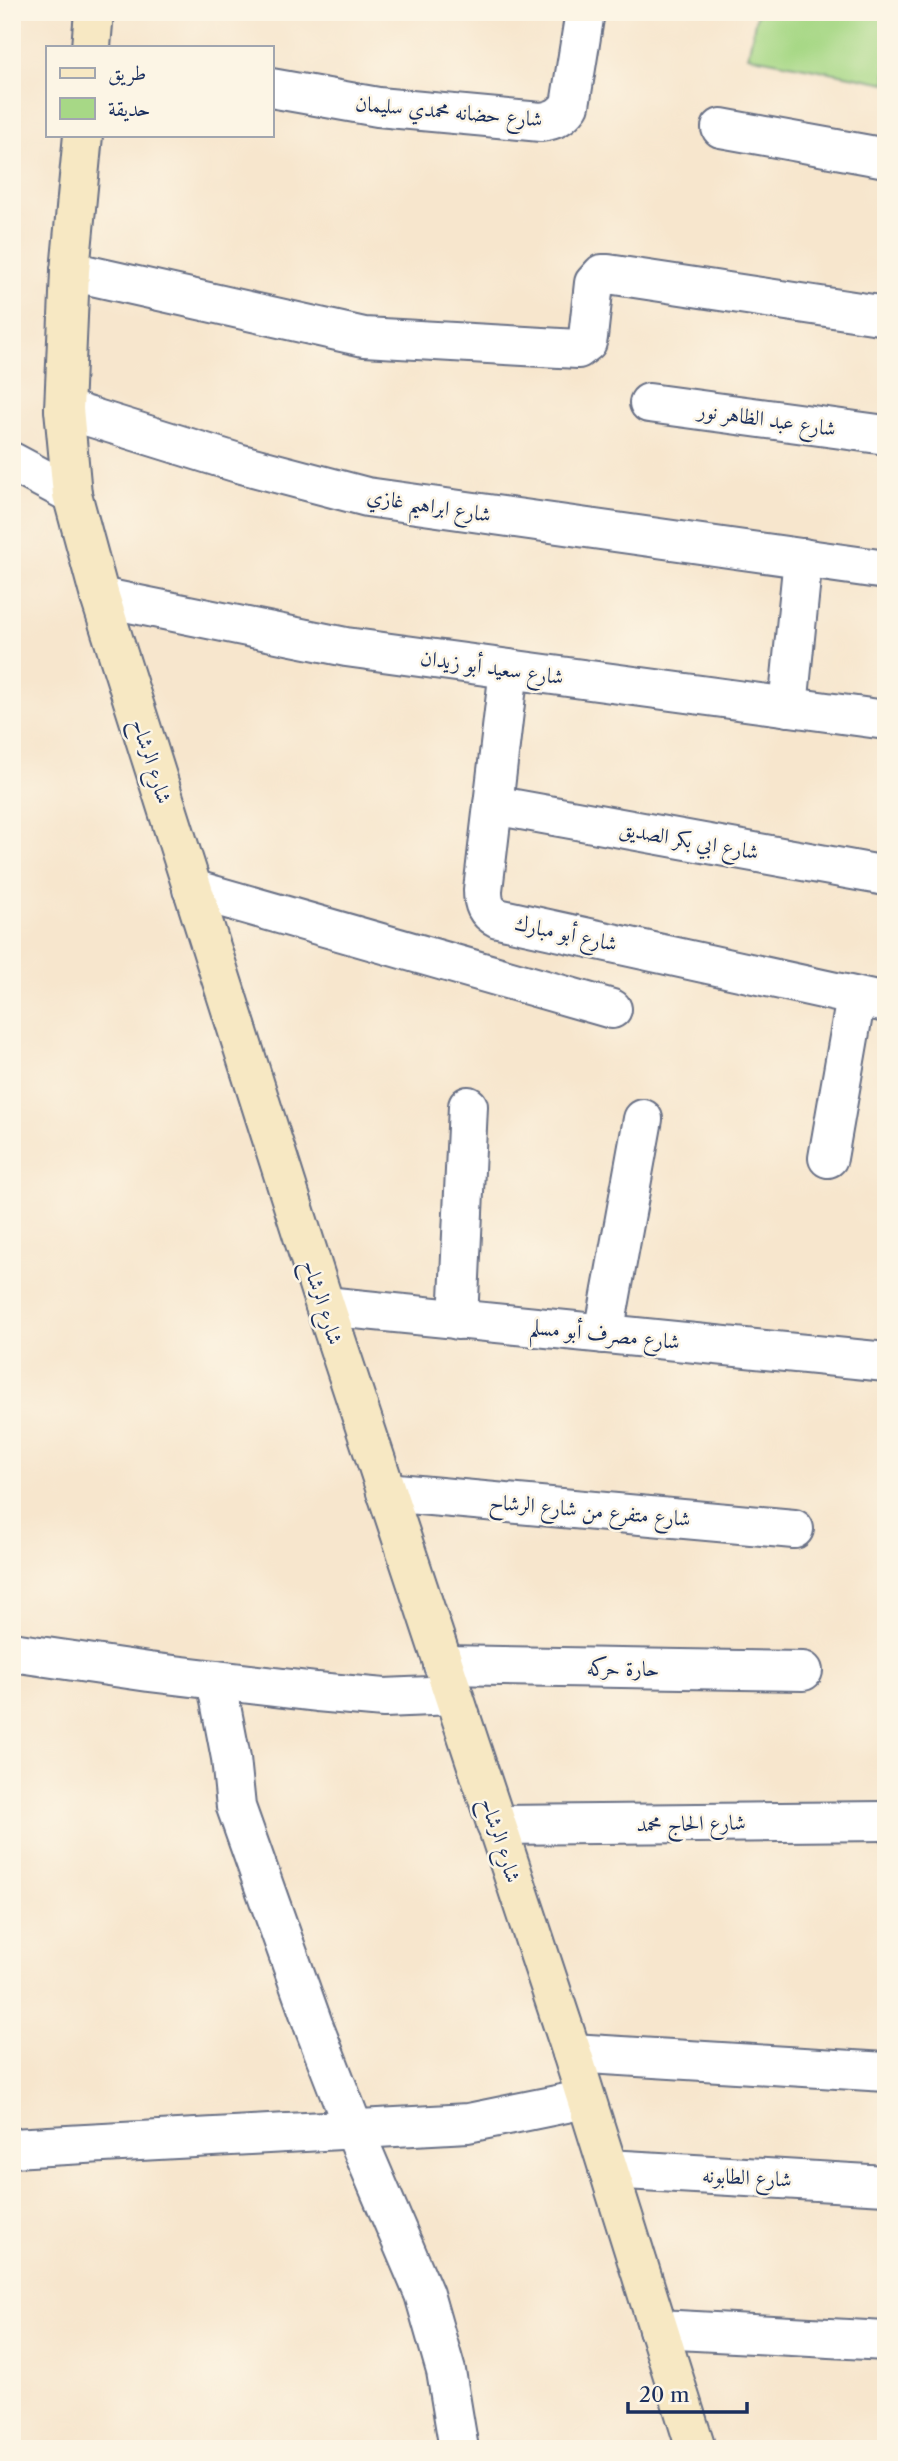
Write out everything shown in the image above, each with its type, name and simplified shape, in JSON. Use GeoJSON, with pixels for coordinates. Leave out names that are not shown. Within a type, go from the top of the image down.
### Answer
{"type":"FeatureCollection","features":[{"type":"Feature","properties":{"kind":"street"},"geometry":{"type":"LineString","coordinates":[[91,46],[94,12]]}},
{"type":"Feature","properties":{"kind":"street","name":"شارع حضانه محمدي سليمان"},"geometry":{"type":"LineString","coordinates":[[273,88],[378,107],[541,122],[553,120],[563,115],[570,105],[585,12]]}},
{"type":"Feature","properties":{"kind":"street"},"geometry":{"type":"LineString","coordinates":[[721,128],[886,158]]}},
{"type":"Feature","properties":{"kind":"street","name":"شارع الرشاح"},"geometry":{"type":"LineString","coordinates":[[83,136],[70,271],[64,409],[72,494],[100,597],[325,1306],[572,2053],[696,2449]]}},
{"type":"Feature","properties":{"kind":"street"},"geometry":{"type":"LineString","coordinates":[[70,271],[364,337],[452,343],[578,349],[587,342],[594,283],[602,274],[886,316]]}},
{"type":"Feature","properties":{"kind":"street","name":"شارع عبد الظاهر نور"},"geometry":{"type":"LineString","coordinates":[[649,403],[886,435]]}},
{"type":"Feature","properties":{"kind":"street","name":"شارع ابراهيم غازي"},"geometry":{"type":"LineString","coordinates":[[64,409],[238,463],[367,496],[886,570]]}},
{"type":"Feature","properties":{"kind":"street"},"geometry":{"type":"LineString","coordinates":[[12,462],[72,494]]}},
{"type":"Feature","properties":{"kind":"street"},"geometry":{"type":"LineString","coordinates":[[788,707],[803,558]]}},
{"type":"Feature","properties":{"kind":"street","name":"شارع سعيد أبو زيدان"},"geometry":{"type":"LineString","coordinates":[[100,597],[346,647],[886,720]]}},
{"type":"Feature","properties":{"kind":"street","name":"شارع أبو مبارك"},"geometry":{"type":"LineString","coordinates":[[509,669],[483,899],[491,914],[498,918],[871,1000]]}},
{"type":"Feature","properties":{"kind":"street","name":"شارع ابي بكر الصديق"},"geometry":{"type":"LineString","coordinates":[[493,805],[886,876]]}},
{"type":"Feature","properties":{"kind":"street"},"geometry":{"type":"LineString","coordinates":[[192,889],[612,1009]]}},
{"type":"Feature","properties":{"kind":"street"},"geometry":{"type":"LineString","coordinates":[[828,1158],[871,1000]]}},
{"type":"Feature","properties":{"kind":"street"},"geometry":{"type":"LineString","coordinates":[[458,1320],[468,1106]]}},
{"type":"Feature","properties":{"kind":"street"},"geometry":{"type":"LineString","coordinates":[[604,1334],[643,1119]]}},
{"type":"Feature","properties":{"kind":"street","name":"شارع مصرف أبو مسلم"},"geometry":{"type":"LineString","coordinates":[[325,1306],[886,1362]]}},
{"type":"Feature","properties":{"kind":"street","name":"شارع متفرع من شارع الرشاح"},"geometry":{"type":"LineString","coordinates":[[386,1492],[794,1529]]}},
{"type":"Feature","properties":{"kind":"street","name":"حارة حركه"},"geometry":{"type":"LineString","coordinates":[[12,1652],[216,1680],[384,1698],[448,1680],[803,1671]]}},
{"type":"Feature","properties":{"kind":"street"},"geometry":{"type":"LineString","coordinates":[[216,1680],[231,1758],[236,1807],[314,2027],[354,2130],[424,2294],[446,2371],[459,2449]]}},
{"type":"Feature","properties":{"kind":"street","name":"شارع الحاج محمد"},"geometry":{"type":"LineString","coordinates":[[496,1825],[886,1821]]}},
{"type":"Feature","properties":{"kind":"street"},"geometry":{"type":"LineString","coordinates":[[572,2053],[886,2072]]}},
{"type":"Feature","properties":{"kind":"street"},"geometry":{"type":"LineString","coordinates":[[12,2148],[467,2123],[586,2099]]}},
{"type":"Feature","properties":{"kind":"street","name":"شارع الطابونه"},"geometry":{"type":"LineString","coordinates":[[608,2169],[886,2185]]}},
{"type":"Feature","properties":{"kind":"street"},"geometry":{"type":"LineString","coordinates":[[658,2329],[886,2341]]}},
{"type":"Feature","properties":{"kind":"green space"},"geometry":{"type":"Polygon","coordinates":[[[757,12],[886,12],[886,83],[748,56],[757,12]]]}}]}
